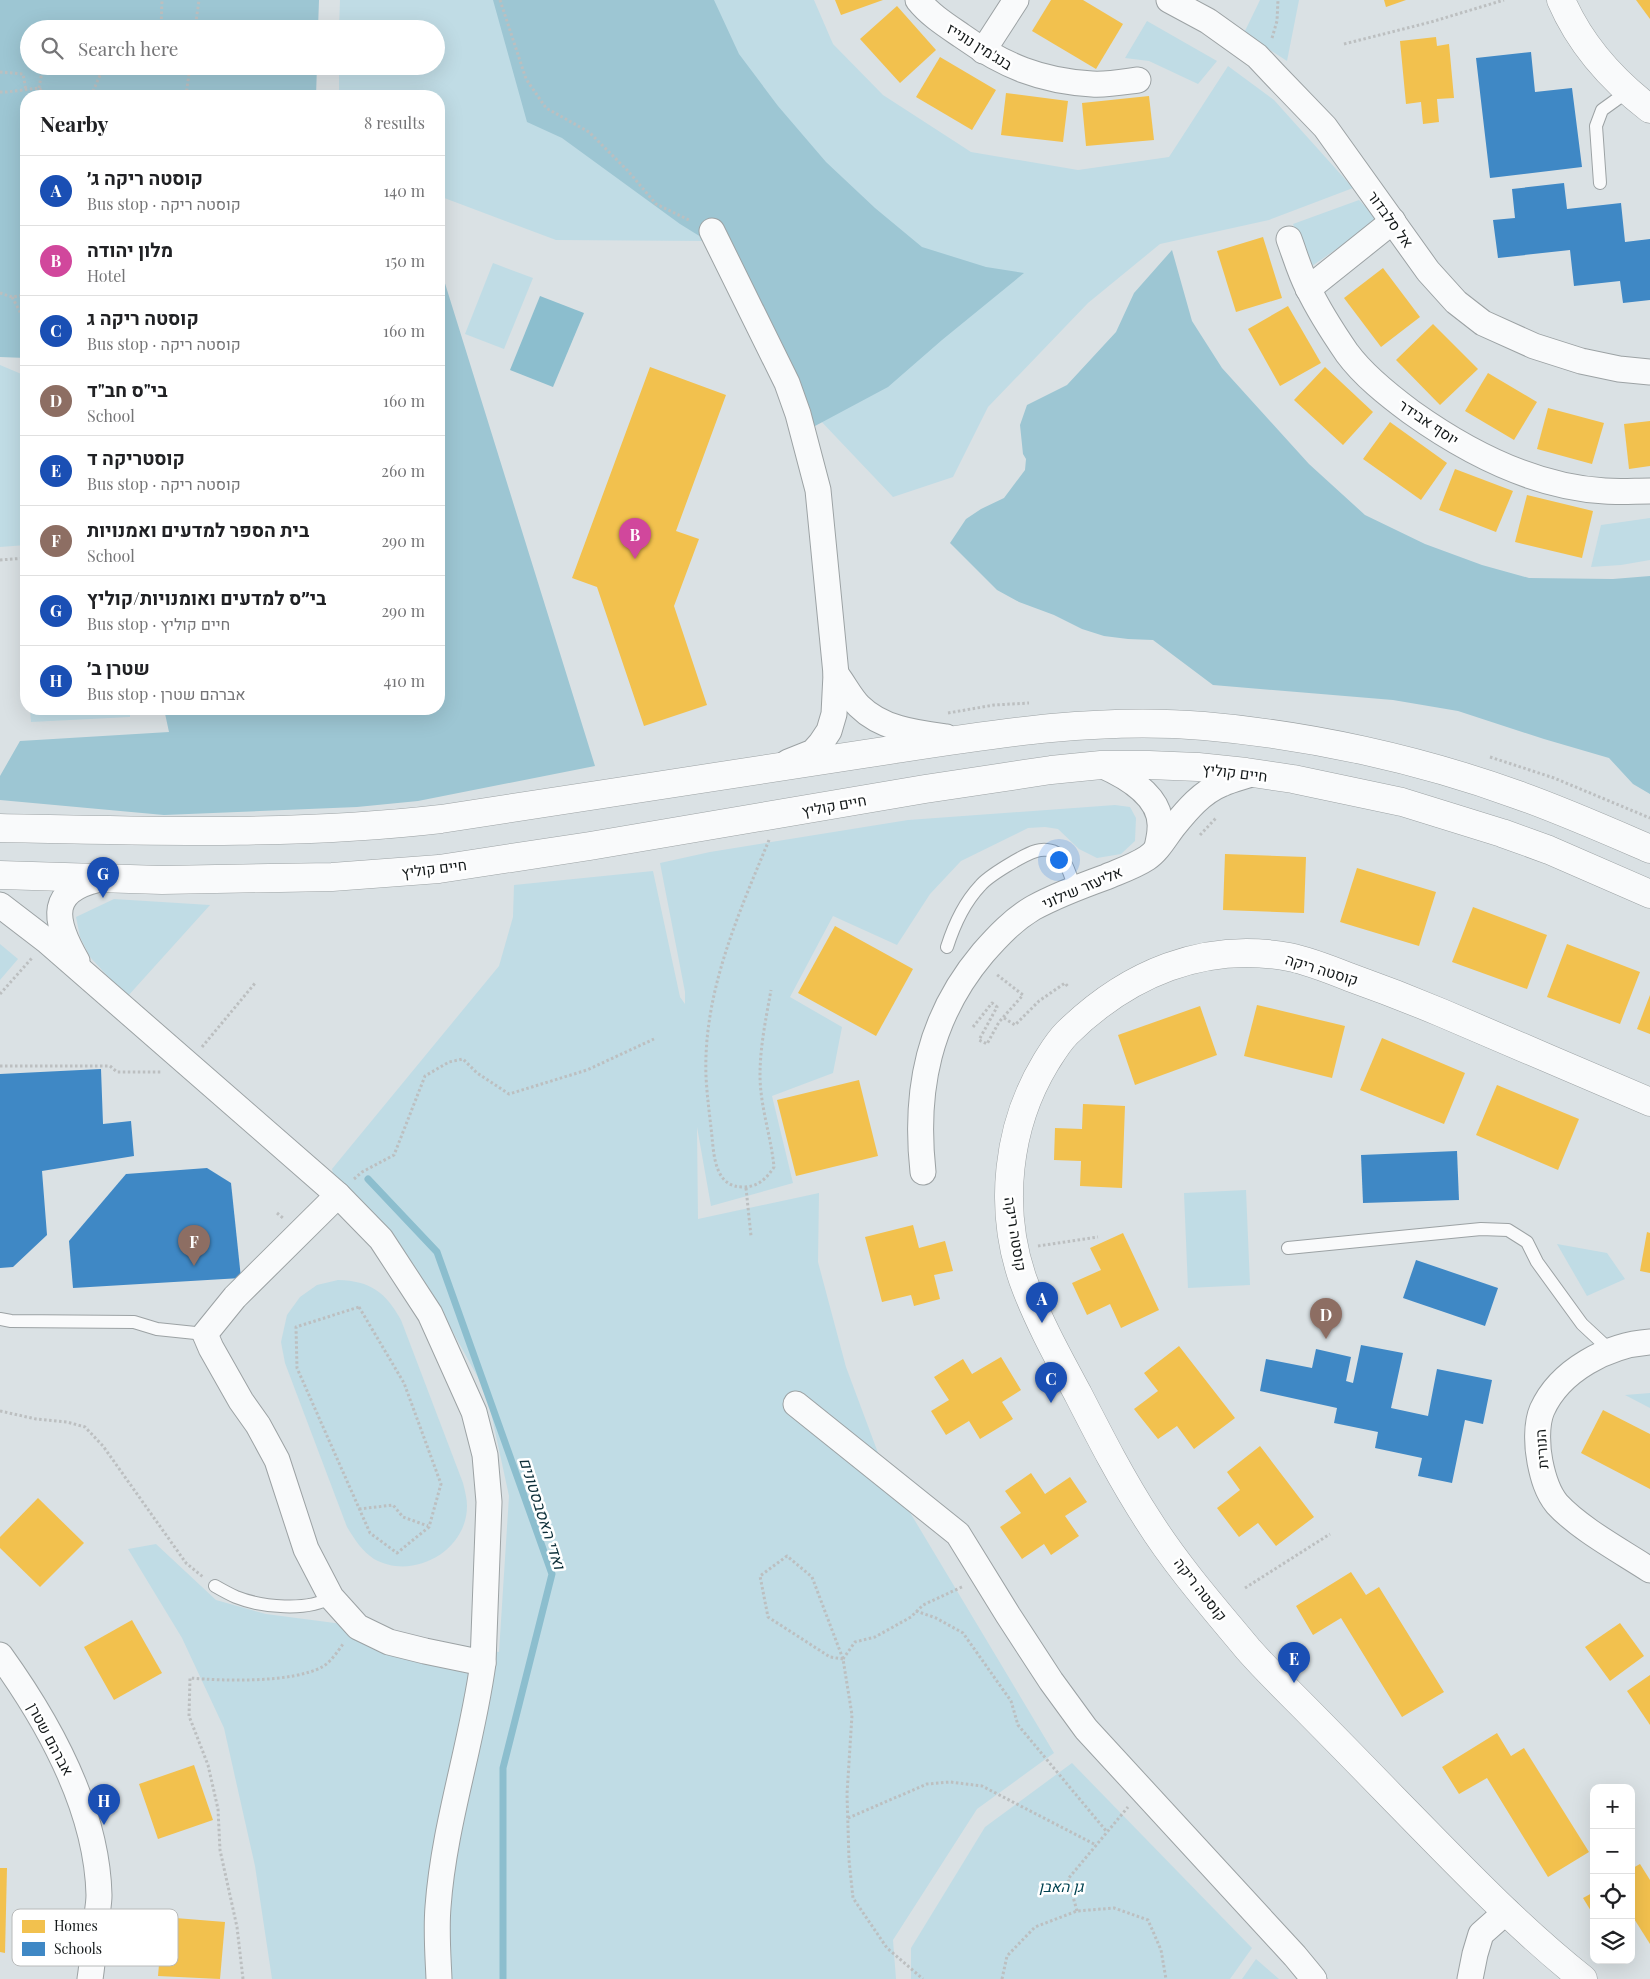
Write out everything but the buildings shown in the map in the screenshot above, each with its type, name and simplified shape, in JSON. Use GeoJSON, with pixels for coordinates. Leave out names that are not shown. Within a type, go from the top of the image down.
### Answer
{"type":"FeatureCollection","features":[{"type":"Feature","properties":{"kind":"main road"},"geometry":{"type":"LineString","coordinates":[[1560,0],[1595,59],[1627,92],[1650,109]]}},
{"type":"Feature","properties":{"kind":"main road"},"geometry":{"type":"LineString","coordinates":[[0,828],[276,830],[392,825],[441,820],[961,739],[1107,724],[1201,726],[1300,739],[1412,762],[1515,794],[1564,812],[1650,849]]}},
{"type":"Feature","properties":{"kind":"main road","name":"חיים קוליץ"},"geometry":{"type":"LineString","coordinates":[[0,875],[162,880],[262,879],[430,870],[1051,770],[1101,766],[1198,767],[1293,779],[1393,800],[1450,816],[1549,850],[1650,894]]}},
{"type":"Feature","properties":{"kind":"main road","name":"קוסטה ריקה"},"geometry":{"type":"LineString","coordinates":[[1584,1979],[1559,1960],[1458,1865],[1251,1652],[1200,1590],[1150,1523],[1116,1467],[1053,1347],[1023,1280],[1015,1250],[1010,1211],[1009,1175],[1020,1115],[1033,1083],[1058,1042],[1088,1012],[1130,983],[1161,968],[1200,958],[1235,953],[1288,957],[1321,966],[1392,992],[1650,1102]]}},
{"type":"Feature","properties":{"kind":"street","name":"בנג'מין נונייז"},"geometry":{"type":"LineString","coordinates":[[918,0],[925,9],[940,21],[983,51],[1020,70],[1058,80],[1094,84],[1138,80]]}},
{"type":"Feature","properties":{"kind":"street"},"geometry":{"type":"LineString","coordinates":[[983,51],[1016,0]]}},
{"type":"Feature","properties":{"kind":"street","name":"אל סלבדור"},"geometry":{"type":"LineString","coordinates":[[1169,0],[1208,21],[1257,56],[1325,126],[1428,271],[1456,302],[1484,323],[1534,346],[1581,361],[1619,369],[1650,372]]}},
{"type":"Feature","properties":{"kind":"street"},"geometry":{"type":"LineString","coordinates":[[1308,288],[1393,222]]}},
{"type":"Feature","properties":{"kind":"street"},"geometry":{"type":"LineString","coordinates":[[712,231],[787,383],[818,490],[836,674],[834,714],[829,731],[813,752],[799,759],[774,767]]}},
{"type":"Feature","properties":{"kind":"street","name":"יוסף אבידר"},"geometry":{"type":"LineString","coordinates":[[1289,239],[1308,288],[1348,354],[1371,379],[1400,404],[1440,433],[1476,453],[1526,474],[1562,485],[1604,491],[1650,491]]}},
{"type":"Feature","properties":{"kind":"street"},"geometry":{"type":"LineString","coordinates":[[836,674],[859,706],[876,718],[912,732],[961,739]]}},
{"type":"Feature","properties":{"kind":"street"},"geometry":{"type":"LineString","coordinates":[[1101,766],[1121,774],[1151,799],[1159,814],[1161,828],[1157,848]]}},
{"type":"Feature","properties":{"kind":"street","name":"אליעזר שילוני"},"geometry":{"type":"LineString","coordinates":[[923,1172],[919,1139],[922,1098],[928,1059],[939,1024],[954,991],[1000,933],[1031,909],[1056,896],[1134,865],[1149,857],[1199,798],[1220,784],[1254,773]]}},
{"type":"Feature","properties":{"kind":"street"},"geometry":{"type":"LineString","coordinates":[[83,972],[67,944],[58,915],[58,907],[64,898],[82,885],[109,877]]}},
{"type":"Feature","properties":{"kind":"street"},"geometry":{"type":"LineString","coordinates":[[0,905],[47,941],[338,1195],[381,1239],[430,1314],[474,1412],[485,1455],[489,1502],[483,1663],[480,1686],[452,1813],[441,1883],[438,1907],[439,1979]]}},
{"type":"Feature","properties":{"kind":"street"},"geometry":{"type":"LineString","coordinates":[[338,1195],[236,1297],[205,1334],[211,1348],[241,1401],[258,1425],[276,1460],[306,1549],[331,1597],[358,1627],[389,1642],[425,1652],[483,1663]]}},
{"type":"Feature","properties":{"kind":"street","name":"הנורית"},"geometry":{"type":"LineString","coordinates":[[1650,1342],[1611,1351],[1592,1359],[1572,1372],[1555,1389],[1541,1411],[1538,1432],[1539,1455],[1544,1480],[1556,1503],[1575,1520],[1650,1570]]}},
{"type":"Feature","properties":{"kind":"street"},"geometry":{"type":"LineString","coordinates":[[796,1404],[958,1534],[1051,1681],[1086,1729],[1314,1979]]}},
{"type":"Feature","properties":{"kind":"street","name":"אברהם שטרן"},"geometry":{"type":"LineString","coordinates":[[0,1655],[24,1689],[73,1780],[84,1811],[96,1866],[99,1896],[98,1909]]}},
{"type":"Feature","properties":{"kind":"street"},"geometry":{"type":"LineString","coordinates":[[1470,1979],[1475,1954],[1482,1934],[1507,1911]]}},
{"type":"Feature","properties":{"kind":"street","name":"אברהם שטרן"},"geometry":{"type":"LineString","coordinates":[[90,1979],[91,1966]]}},
{"type":"Feature","properties":{"kind":"lane"},"geometry":{"type":"LineString","coordinates":[[1600,183],[1596,126],[1602,110],[1627,92]]}},
{"type":"Feature","properties":{"kind":"lane"},"geometry":{"type":"LineString","coordinates":[[947,946],[954,924],[980,885],[1000,870],[1035,851],[1047,850],[1057,853],[1062,859],[1075,888]]}},
{"type":"Feature","properties":{"kind":"lane"},"geometry":{"type":"LineString","coordinates":[[1288,1248],[1481,1229],[1508,1230],[1527,1242],[1537,1262],[1582,1324],[1611,1351]]}},
{"type":"Feature","properties":{"kind":"lane"},"geometry":{"type":"LineString","coordinates":[[0,1319],[11,1321],[134,1322],[156,1329],[205,1334]]}},
{"type":"Feature","properties":{"kind":"lane"},"geometry":{"type":"LineString","coordinates":[[215,1586],[236,1597],[253,1602],[292,1607],[322,1603],[331,1597]]}},
{"type":"Feature","properties":{"kind":"path"},"geometry":{"type":"LineString","coordinates":[[161,20],[162,0]]}},
{"type":"Feature","properties":{"kind":"path"},"geometry":{"type":"LineString","coordinates":[[196,20],[199,0]]}},
{"type":"Feature","properties":{"kind":"path"},"geometry":{"type":"LineString","coordinates":[[500,0],[526,79],[546,108],[589,132],[628,171],[656,204],[712,231]]}},
{"type":"Feature","properties":{"kind":"path"},"geometry":{"type":"LineString","coordinates":[[1257,56],[1272,39],[1277,21],[1278,0]]}},
{"type":"Feature","properties":{"kind":"path"},"geometry":{"type":"LineString","coordinates":[[1344,44],[1431,22],[1504,0]]}},
{"type":"Feature","properties":{"kind":"path"},"geometry":{"type":"LineString","coordinates":[[0,72],[20,74]]}},
{"type":"Feature","properties":{"kind":"path"},"geometry":{"type":"LineString","coordinates":[[22,75],[26,90],[39,88],[41,75]]}},
{"type":"Feature","properties":{"kind":"path"},"geometry":{"type":"LineString","coordinates":[[93,90],[100,75]]}},
{"type":"Feature","properties":{"kind":"path"},"geometry":{"type":"LineString","coordinates":[[187,90],[189,75]]}},
{"type":"Feature","properties":{"kind":"path"},"geometry":{"type":"LineString","coordinates":[[0,92],[20,90]]}},
{"type":"Feature","properties":{"kind":"path"},"geometry":{"type":"LineString","coordinates":[[0,293],[12,297],[20,296]]}},
{"type":"Feature","properties":{"kind":"path"},"geometry":{"type":"LineString","coordinates":[[12,297],[20,312]]}},
{"type":"Feature","properties":{"kind":"path"},"geometry":{"type":"LineString","coordinates":[[0,560],[20,558]]}},
{"type":"Feature","properties":{"kind":"path"},"geometry":{"type":"LineString","coordinates":[[1199,836],[1222,812]]}},
{"type":"Feature","properties":{"kind":"path"},"geometry":{"type":"LineString","coordinates":[[771,990],[763,1036],[760,1074],[774,1167],[761,1183],[746,1188],[734,1187],[720,1176],[714,1160],[706,1075],[709,1029],[716,986],[728,943],[769,840],[777,814]]}},
{"type":"Feature","properties":{"kind":"path"},"geometry":{"type":"LineString","coordinates":[[0,994],[47,941]]}},
{"type":"Feature","properties":{"kind":"path"},"geometry":{"type":"LineString","coordinates":[[974,1027],[992,1003],[997,1007],[979,1040],[987,1044],[1004,1018],[1023,995],[995,974],[1001,967]]}},
{"type":"Feature","properties":{"kind":"path"},"geometry":{"type":"LineString","coordinates":[[199,1051],[256,982]]}},
{"type":"Feature","properties":{"kind":"path"},"geometry":{"type":"LineString","coordinates":[[1004,1018],[1015,1026],[1039,1001],[1065,983],[1069,988]]}},
{"type":"Feature","properties":{"kind":"path"},"geometry":{"type":"LineString","coordinates":[[338,1195],[362,1172],[394,1155],[425,1076],[449,1062],[463,1059],[477,1073],[509,1094],[587,1070],[654,1039]]}},
{"type":"Feature","properties":{"kind":"path"},"geometry":{"type":"LineString","coordinates":[[0,1066],[110,1066],[117,1072],[166,1072]]}},
{"type":"Feature","properties":{"kind":"path"},"geometry":{"type":"LineString","coordinates":[[746,1188],[751,1236]]}},
{"type":"Feature","properties":{"kind":"path"},"geometry":{"type":"LineString","coordinates":[[1015,1250],[1098,1237]]}},
{"type":"Feature","properties":{"kind":"path"},"geometry":{"type":"LineString","coordinates":[[359,1308],[404,1383],[441,1484],[429,1527],[397,1552],[370,1533],[297,1368],[296,1327],[359,1308]]}},
{"type":"Feature","properties":{"kind":"path"},"geometry":{"type":"LineString","coordinates":[[0,1411],[36,1419],[67,1422],[85,1427],[104,1446],[186,1563],[215,1586]]}},
{"type":"Feature","properties":{"kind":"path"},"geometry":{"type":"LineString","coordinates":[[359,1509],[393,1505],[403,1517],[429,1527]]}},
{"type":"Feature","properties":{"kind":"path"},"geometry":{"type":"LineString","coordinates":[[1245,1588],[1330,1534]]}},
{"type":"Feature","properties":{"kind":"path"},"geometry":{"type":"LineString","coordinates":[[843,1659],[830,1657],[768,1616],[760,1576],[787,1556],[812,1577],[843,1659],[852,1715],[847,1794],[853,1898],[887,1948],[924,1979]]}},
{"type":"Feature","properties":{"kind":"path"},"geometry":{"type":"LineString","coordinates":[[843,1659],[855,1642],[875,1637],[911,1617],[924,1605],[983,1576]]}},
{"type":"Feature","properties":{"kind":"path"},"geometry":{"type":"LineString","coordinates":[[916,1611],[936,1618],[963,1633],[1011,1701],[1018,1725],[1107,1832]]}},
{"type":"Feature","properties":{"kind":"path"},"geometry":{"type":"LineString","coordinates":[[243,1979],[237,1927],[220,1850],[218,1809],[208,1765],[189,1716],[190,1678],[224,1681],[302,1674],[324,1667],[358,1627]]}},
{"type":"Feature","properties":{"kind":"path"},"geometry":{"type":"LineString","coordinates":[[848,1818],[927,1784],[950,1782],[982,1786],[1096,1845]]}},
{"type":"Feature","properties":{"kind":"path"},"geometry":{"type":"LineString","coordinates":[[1076,1911],[1068,1879],[1142,1790]]}},
{"type":"Feature","properties":{"kind":"path"},"geometry":{"type":"LineString","coordinates":[[1002,1979],[1007,1956],[1035,1927],[1076,1911],[1114,1908],[1148,1920],[1161,1950],[1166,1979]]}},
{"type":"Feature","properties":{"kind":"green space"},"geometry":{"type":"Polygon","coordinates":[[[340,0],[814,0],[833,44],[883,95],[971,152],[1078,170],[1169,157],[1228,66],[1274,100],[1353,188],[1269,220],[1160,244],[1088,303],[988,407],[953,477],[893,497],[818,418],[706,241],[556,240],[445,198],[445,90],[339,90],[339,75],[445,75],[445,20],[339,20],[340,0]]]}},
{"type":"Feature","properties":{"kind":"green space"},"geometry":{"type":"Polygon","coordinates":[[[1260,0],[1299,0],[1287,61],[1244,33],[1260,0]]]}},
{"type":"Feature","properties":{"kind":"green space"},"geometry":{"type":"Polygon","coordinates":[[[1147,21],[1217,61],[1198,84],[1149,61],[1125,58],[1147,21]]]}},
{"type":"Feature","properties":{"kind":"green space"},"geometry":{"type":"Polygon","coordinates":[[[1359,200],[1378,220],[1312,266],[1293,224],[1359,200]]]}},
{"type":"Feature","properties":{"kind":"green space"},"geometry":{"type":"Polygon","coordinates":[[[493,263],[533,278],[504,349],[465,334],[493,263]]]}},
{"type":"Feature","properties":{"kind":"green space"},"geometry":{"type":"Polygon","coordinates":[[[0,365],[20,373],[20,545],[0,547],[0,365]]]}},
{"type":"Feature","properties":{"kind":"green space"},"geometry":{"type":"Polygon","coordinates":[[[1650,518],[1650,560],[1621,565],[1591,567],[1601,525],[1650,518]]]}},
{"type":"Feature","properties":{"kind":"green space"},"geometry":{"type":"Polygon","coordinates":[[[30,715],[130,715],[130,717],[31,722],[30,715]]]}},
{"type":"Feature","properties":{"kind":"green space"},"geometry":{"type":"Polygon","coordinates":[[[1115,805],[1130,807],[1136,818],[1135,841],[1121,854],[1097,858],[1079,849],[1058,829],[1045,827],[1028,828],[961,861],[930,894],[897,945],[833,916],[790,997],[842,1027],[833,1073],[772,1096],[793,1183],[711,1206],[697,1127],[698,1219],[819,1193],[818,1262],[846,1367],[884,1469],[1054,1753],[977,1809],[893,1940],[896,1979],[272,1979],[255,1866],[224,1728],[182,1638],[128,1549],[156,1544],[216,1600],[266,1614],[350,1625],[499,1652],[509,1496],[487,1394],[427,1285],[338,1195],[332,1169],[499,966],[513,917],[514,885],[653,871],[680,997],[685,1004],[685,992],[660,863],[710,852],[908,820],[1115,805]]]}},
{"type":"Feature","properties":{"kind":"green space"},"geometry":{"type":"Polygon","coordinates":[[[114,899],[210,905],[127,997],[90,957],[80,937],[76,917],[114,899]]]}},
{"type":"Feature","properties":{"kind":"green space"},"geometry":{"type":"Polygon","coordinates":[[[0,944],[18,959],[0,980],[0,944]]]}},
{"type":"Feature","properties":{"kind":"green space"},"geometry":{"type":"Polygon","coordinates":[[[1246,1190],[1250,1285],[1188,1288],[1184,1193],[1246,1190]]]}},
{"type":"Feature","properties":{"kind":"green space"},"geometry":{"type":"Polygon","coordinates":[[[1557,1244],[1607,1253],[1625,1279],[1587,1296],[1557,1244]]]}},
{"type":"Feature","properties":{"kind":"green space"},"geometry":{"type":"Polygon","coordinates":[[[338,1280],[360,1283],[376,1290],[383,1295],[395,1310],[401,1320],[463,1483],[467,1506],[465,1522],[458,1536],[448,1548],[435,1558],[421,1564],[389,1565],[374,1559],[362,1549],[353,1536],[347,1527],[285,1363],[281,1342],[287,1315],[300,1297],[317,1285],[338,1280]]]}},
{"type":"Feature","properties":{"kind":"green space"},"geometry":{"type":"Polygon","coordinates":[[[1650,1393],[1650,1408],[1625,1395],[1650,1393]]]}},
{"type":"Feature","properties":{"kind":"green space","name":"גן האבן"},"geometry":{"type":"Polygon","coordinates":[[[1072,1763],[1252,1948],[1230,1979],[911,1979],[911,1948],[985,1827],[1072,1763]]]}},
{"type":"Feature","properties":{"kind":"green space"},"geometry":{"type":"Polygon","coordinates":[[[1256,1959],[1279,1979],[1242,1979],[1256,1959]]]}},
{"type":"Feature","properties":{"kind":"shaded area"},"geometry":{"type":"Polygon","coordinates":[[[0,0],[319,0],[318,20],[20,20],[20,75],[317,75],[316,90],[20,90],[20,358],[0,357],[0,0]]]}},
{"type":"Feature","properties":{"kind":"shaded area"},"geometry":{"type":"Polygon","coordinates":[[[493,0],[714,0],[739,54],[778,106],[826,162],[875,208],[922,247],[986,267],[1024,273],[888,387],[808,428],[722,250],[680,224],[562,138],[527,122],[493,0]]]}},
{"type":"Feature","properties":{"kind":"shaded area"},"geometry":{"type":"Polygon","coordinates":[[[1172,250],[1192,321],[1222,368],[1309,464],[1365,515],[1425,544],[1482,565],[1529,578],[1613,579],[1650,576],[1650,794],[1633,784],[1609,758],[1458,711],[1393,700],[1213,685],[1153,640],[1104,636],[1082,629],[1054,615],[1019,602],[997,590],[950,543],[966,519],[1004,498],[1025,470],[1026,459],[1023,454],[1020,425],[1027,405],[1067,385],[1116,332],[1134,293],[1172,250]]]}},
{"type":"Feature","properties":{"kind":"shaded area"},"geometry":{"type":"Polygon","coordinates":[[[445,283],[595,766],[418,801],[357,807],[164,815],[0,800],[0,776],[20,741],[169,732],[165,715],[445,715],[445,283]]]}},
{"type":"Feature","properties":{"kind":"shaded area"},"geometry":{"type":"Polygon","coordinates":[[[540,296],[584,313],[553,387],[510,370],[540,296]]]}},
{"type":"Feature","properties":{"kind":"waterway","name":"ואדי האסבסטונים"},"geometry":{"type":"LineString","coordinates":[[368,1179],[437,1252],[552,1574],[503,1768],[503,1979]]}},
{"type":"Feature","properties":{"kind":"place","name":"מלון יהודה"},"geometry":{"type":"Point","coordinates":[635,559]}},
{"type":"Feature","properties":{"kind":"place","name":"בי״ס למדעים ואומנויות/קוליץ"},"geometry":{"type":"Point","coordinates":[103,898]}},
{"type":"Feature","properties":{"kind":"place","name":"בית הספר למדעים ואמנויות"},"geometry":{"type":"Point","coordinates":[194,1266]}},
{"type":"Feature","properties":{"kind":"place","name":"קוסטה ריקה ג׳"},"geometry":{"type":"Point","coordinates":[1042,1323]}},
{"type":"Feature","properties":{"kind":"place","name":"בי\"ס חב\"ד"},"geometry":{"type":"Point","coordinates":[1326,1339]}},
{"type":"Feature","properties":{"kind":"place","name":"קוסטה ריקה ג"},"geometry":{"type":"Point","coordinates":[1051,1403]}},
{"type":"Feature","properties":{"kind":"place","name":"קוסטריקה ד"},"geometry":{"type":"Point","coordinates":[1294,1683]}},
{"type":"Feature","properties":{"kind":"place","name":"שטרן ב׳"},"geometry":{"type":"Point","coordinates":[104,1825]}}]}
